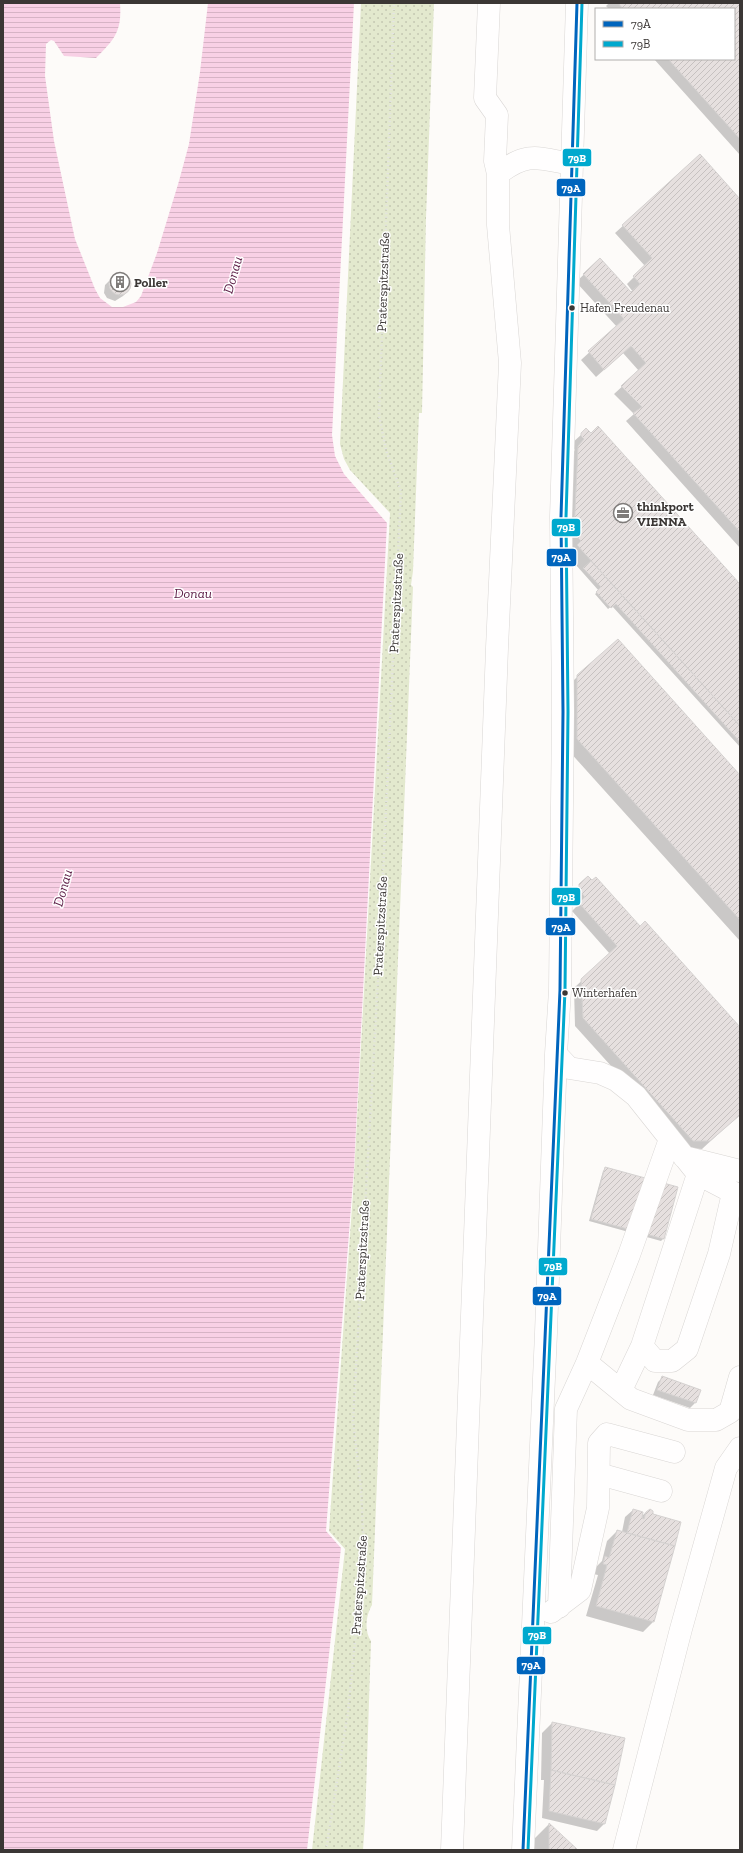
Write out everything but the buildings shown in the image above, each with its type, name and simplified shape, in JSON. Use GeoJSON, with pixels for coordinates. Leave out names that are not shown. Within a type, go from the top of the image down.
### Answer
{"type":"FeatureCollection","features":[{"type":"Feature","properties":{"kind":"street"},"geometry":{"type":"LineString","coordinates":[[452,1850],[497,648],[510,362],[498,225],[498,174],[495,161],[497,115],[485,98],[489,3]]}},
{"type":"Feature","properties":{"kind":"street"},"geometry":{"type":"LineString","coordinates":[[522,1850],[535,1587],[560,983],[563,727],[561,517],[577,3]]}},
{"type":"Feature","properties":{"kind":"street"},"geometry":{"type":"LineString","coordinates":[[498,174],[509,165],[530,157],[571,164]]}},
{"type":"Feature","properties":{"kind":"street"},"geometry":{"type":"LineString","coordinates":[[556,1054],[569,1068],[600,1073],[616,1080],[636,1096],[698,1174],[737,1195],[687,1349],[672,1362],[655,1361],[642,1346]]}},
{"type":"Feature","properties":{"kind":"street"},"geometry":{"type":"LineString","coordinates":[[559,1607],[566,1409],[587,1363],[629,1255],[670,1139]]}},
{"type":"Feature","properties":{"kind":"street"},"geometry":{"type":"LineString","coordinates":[[684,1157],[740,1171]]}},
{"type":"Feature","properties":{"kind":"street"},"geometry":{"type":"LineString","coordinates":[[621,1390],[642,1346],[698,1174]]}},
{"type":"Feature","properties":{"kind":"street"},"geometry":{"type":"LineString","coordinates":[[587,1363],[631,1399],[688,1420],[716,1420],[730,1412],[740,1377]]}},
{"type":"Feature","properties":{"kind":"street"},"geometry":{"type":"LineString","coordinates":[[533,1624],[559,1607],[580,1590],[598,1508],[599,1443],[607,1434],[674,1452]]}},
{"type":"Feature","properties":{"kind":"street"},"geometry":{"type":"LineString","coordinates":[[624,1850],[679,1637],[726,1468],[740,1448]]}},
{"type":"Feature","properties":{"kind":"street"},"geometry":{"type":"LineString","coordinates":[[599,1474],[661,1491]]}},
{"type":"Feature","properties":{"kind":"street"},"geometry":{"type":"LineString","coordinates":[[535,1587],[559,1607]]}},
{"type":"Feature","properties":{"kind":"path","name":"Praterspitzstraße"},"geometry":{"type":"LineString","coordinates":[[326,1850],[348,1712],[364,1551],[361,1488],[352,1421],[377,987],[401,491],[386,450],[378,415],[394,3]]}},
{"type":"Feature","properties":{"kind":"green space"},"geometry":{"type":"Polygon","coordinates":[[[361,3],[434,3],[426,218],[422,413],[419,413],[413,571],[411,585],[413,587],[372,1605],[368,1613],[367,1623],[367,1633],[371,1641],[365,1822],[363,1850],[312,1850],[345,1549],[329,1531],[353,1193],[390,513],[350,470],[344,459],[340,444],[361,3]]]}},
{"type":"Feature","properties":{"kind":"water","name":"Donau"},"geometry":{"type":"Polygon","coordinates":[[[3,3],[120,3],[120,21],[116,34],[96,58],[64,56],[54,41],[51,40],[46,44],[45,76],[54,141],[75,239],[100,298],[112,307],[123,307],[136,302],[141,296],[157,253],[179,181],[189,144],[200,72],[208,3],[354,3],[332,435],[335,456],[344,474],[387,523],[354,1168],[326,1531],[341,1548],[307,1850],[3,1850],[3,3]]]}},
{"type":"Feature","properties":{"kind":"transit line","name":"79A"},"geometry":{"type":"LineString","coordinates":[[523,1850],[560,990],[563,712],[561,517],[577,3]]}},
{"type":"Feature","properties":{"kind":"transit line","name":"79B"},"geometry":{"type":"LineString","coordinates":[[528,1850],[565,990],[568,712],[566,517],[582,3]]}},
{"type":"Feature","properties":{"kind":"place","name":"Poller"},"geometry":{"type":"Point","coordinates":[120,282]}},
{"type":"Feature","properties":{"kind":"place","name":"Hafen Freudenau"},"geometry":{"type":"Point","coordinates":[572,308]}},
{"type":"Feature","properties":{"kind":"place","name":"thinkport VIENNA"},"geometry":{"type":"Point","coordinates":[623,513]}},
{"type":"Feature","properties":{"kind":"place","name":"Winterhafen"},"geometry":{"type":"Point","coordinates":[565,993]}}]}
